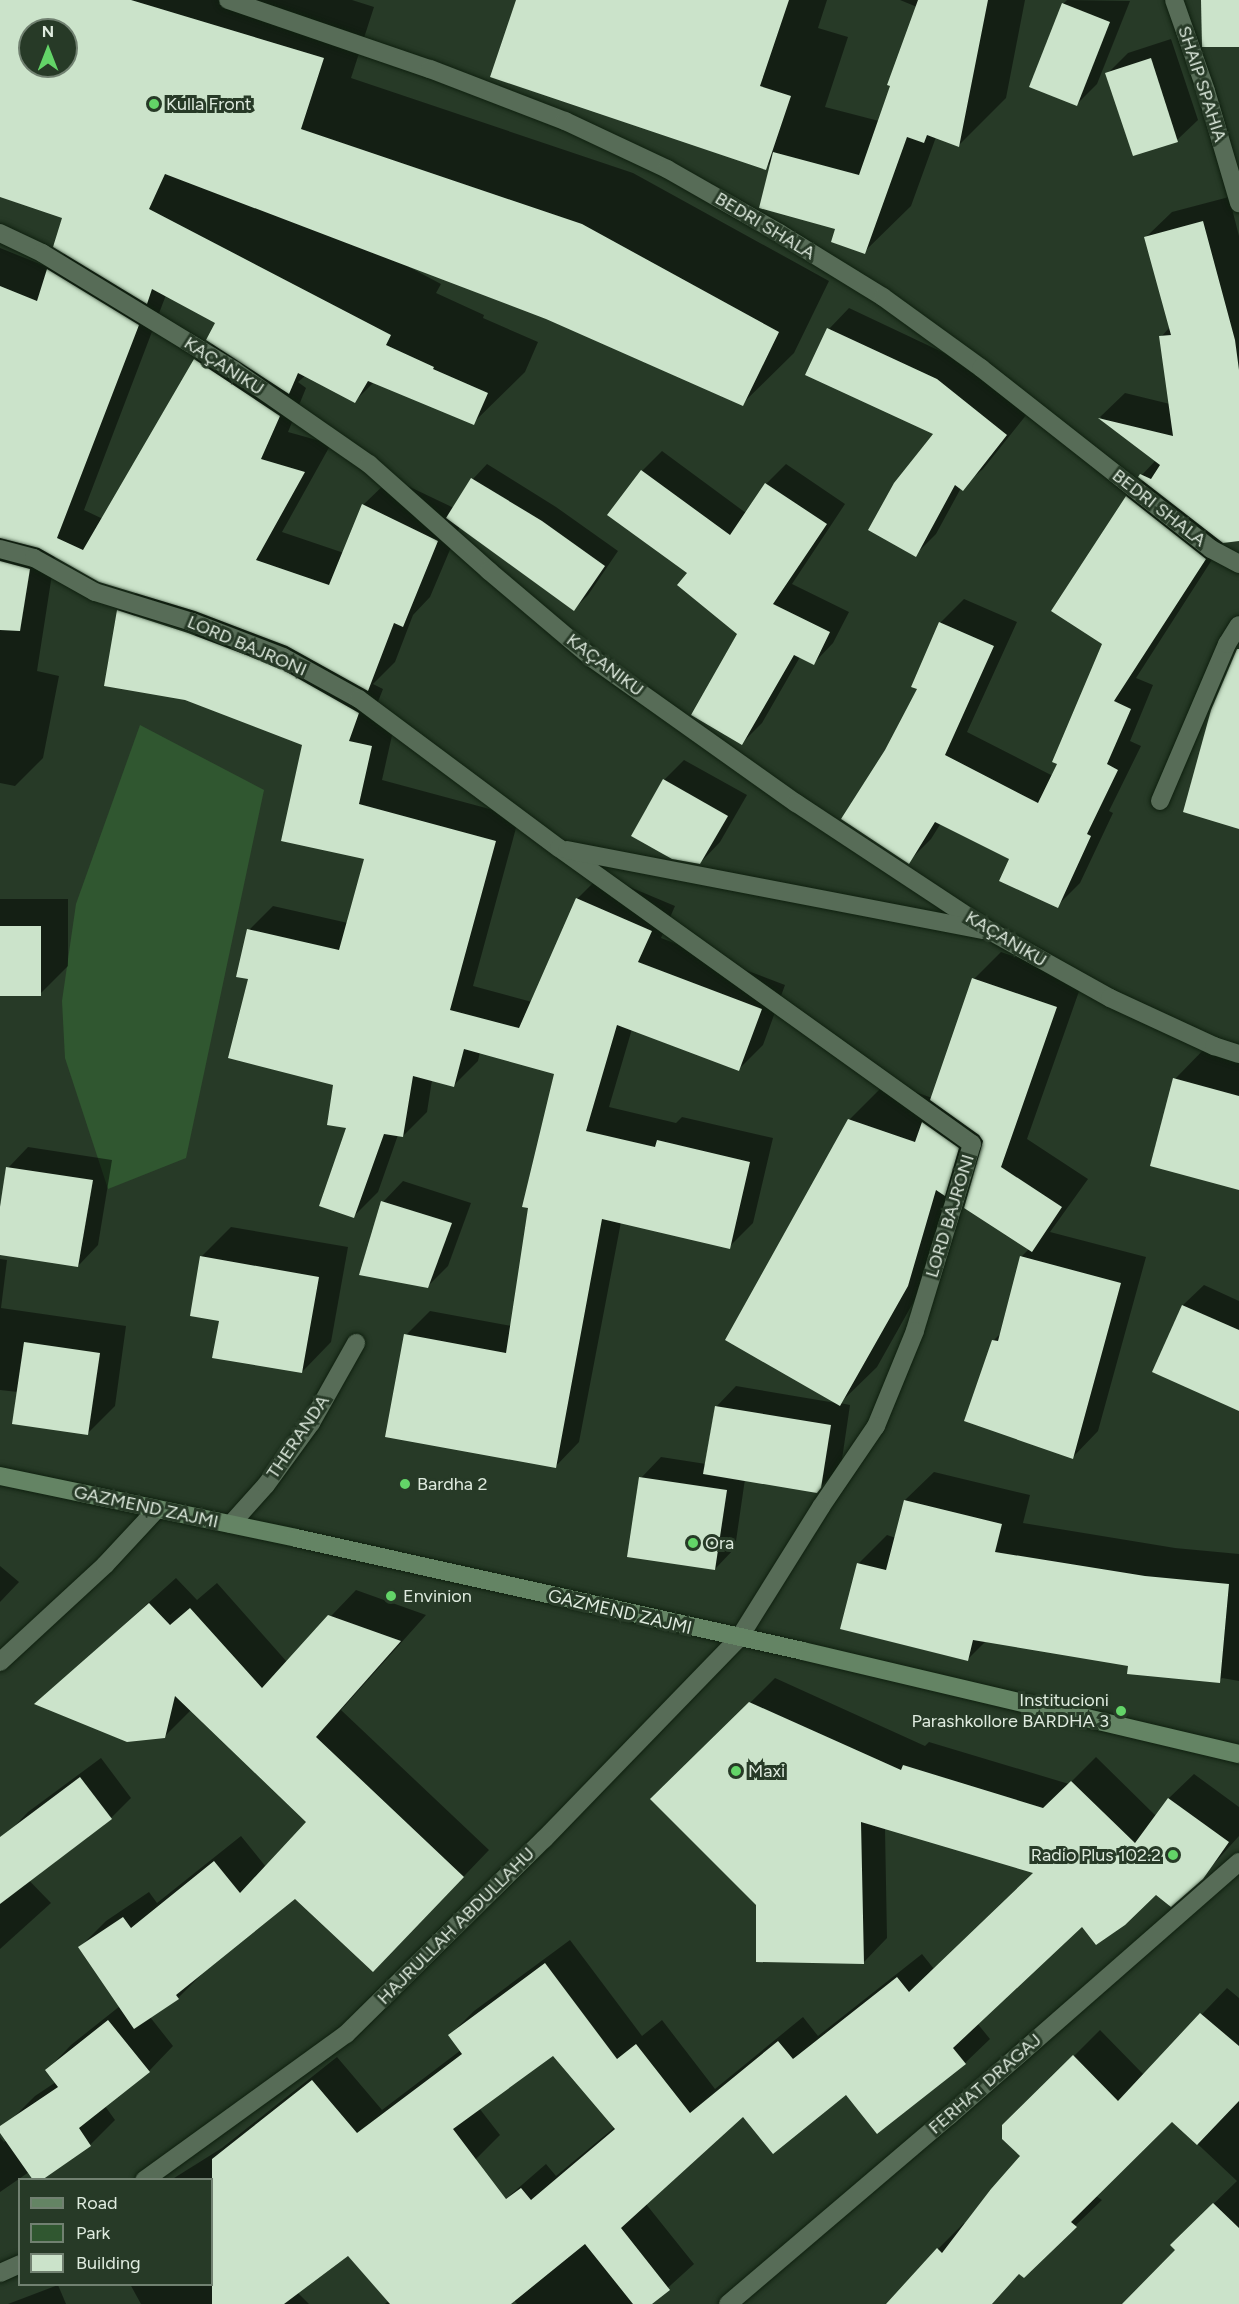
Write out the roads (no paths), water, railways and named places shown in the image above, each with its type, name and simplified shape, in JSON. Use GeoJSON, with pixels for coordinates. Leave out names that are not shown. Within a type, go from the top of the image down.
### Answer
{"type":"FeatureCollection","features":[{"type":"Feature","properties":{"kind":"street","name":"BEDRI SHALA"},"geometry":{"type":"LineString","coordinates":[[228,0],[430,69],[565,121],[667,169],[779,233],[883,297],[981,368],[1211,549],[1239,564]]}},
{"type":"Feature","properties":{"kind":"street","name":"SHAIP SPAHIA"},"geometry":{"type":"LineString","coordinates":[[1174,0],[1206,91],[1239,202]]}},
{"type":"Feature","properties":{"kind":"street","name":"KAÇANIKU"},"geometry":{"type":"LineString","coordinates":[[0,233],[42,253],[235,371],[369,464],[489,571],[593,659],[796,804],[990,931],[1110,999],[1214,1046],[1239,1054]]}},
{"type":"Feature","properties":{"kind":"street","name":"LORD BAJRONI"},"geometry":{"type":"LineString","coordinates":[[0,549],[34,558],[95,592],[192,622],[283,657],[359,699],[559,848],[972,1144],[915,1331],[876,1426],[821,1507],[739,1638]]}},
{"type":"Feature","properties":{"kind":"street"},"geometry":{"type":"LineString","coordinates":[[1160,801],[1227,644],[1239,625]]}},
{"type":"Feature","properties":{"kind":"street","name":"LORD BAJRONI"},"geometry":{"type":"LineString","coordinates":[[559,848],[990,931]]}},
{"type":"Feature","properties":{"kind":"street","name":"THERANDA"},"geometry":{"type":"LineString","coordinates":[[231,1524],[266,1485],[311,1423],[356,1343]]}},
{"type":"Feature","properties":{"kind":"street","name":"GAZMEND ZAJMI"},"geometry":{"type":"LineString","coordinates":[[0,1476],[231,1524],[739,1638],[1239,1754]]}},
{"type":"Feature","properties":{"kind":"street"},"geometry":{"type":"LineString","coordinates":[[0,1662],[105,1564],[157,1509]]}},
{"type":"Feature","properties":{"kind":"street","name":"HAJRULLAH ABDULLAHU"},"geometry":{"type":"LineString","coordinates":[[147,2178],[346,2034],[544,1839],[739,1638]]}},
{"type":"Feature","properties":{"kind":"street","name":"FERHAT DRAGAJ"},"geometry":{"type":"LineString","coordinates":[[728,2304],[949,2116],[1239,1862]]}},
{"type":"Feature","properties":{"kind":"street"},"geometry":{"type":"LineString","coordinates":[[0,2272],[18,2265]]}},
{"type":"Feature","properties":{"kind":"place","name":"Kulla Front"},"geometry":{"type":"Point","coordinates":[154,104]}},
{"type":"Feature","properties":{"kind":"place","name":"Bardha 2"},"geometry":{"type":"Point","coordinates":[405,1484]}},
{"type":"Feature","properties":{"kind":"place","name":"Ora"},"geometry":{"type":"Point","coordinates":[693,1543]}},
{"type":"Feature","properties":{"kind":"place","name":"Envinion"},"geometry":{"type":"Point","coordinates":[391,1596]}},
{"type":"Feature","properties":{"kind":"place","name":"Institucioni Parashkollore BARDHA 3"},"geometry":{"type":"Point","coordinates":[1121,1711]}},
{"type":"Feature","properties":{"kind":"place","name":"Maxi"},"geometry":{"type":"Point","coordinates":[736,1771]}},
{"type":"Feature","properties":{"kind":"place","name":"Radio Plus 102.2"},"geometry":{"type":"Point","coordinates":[1173,1855]}}]}
